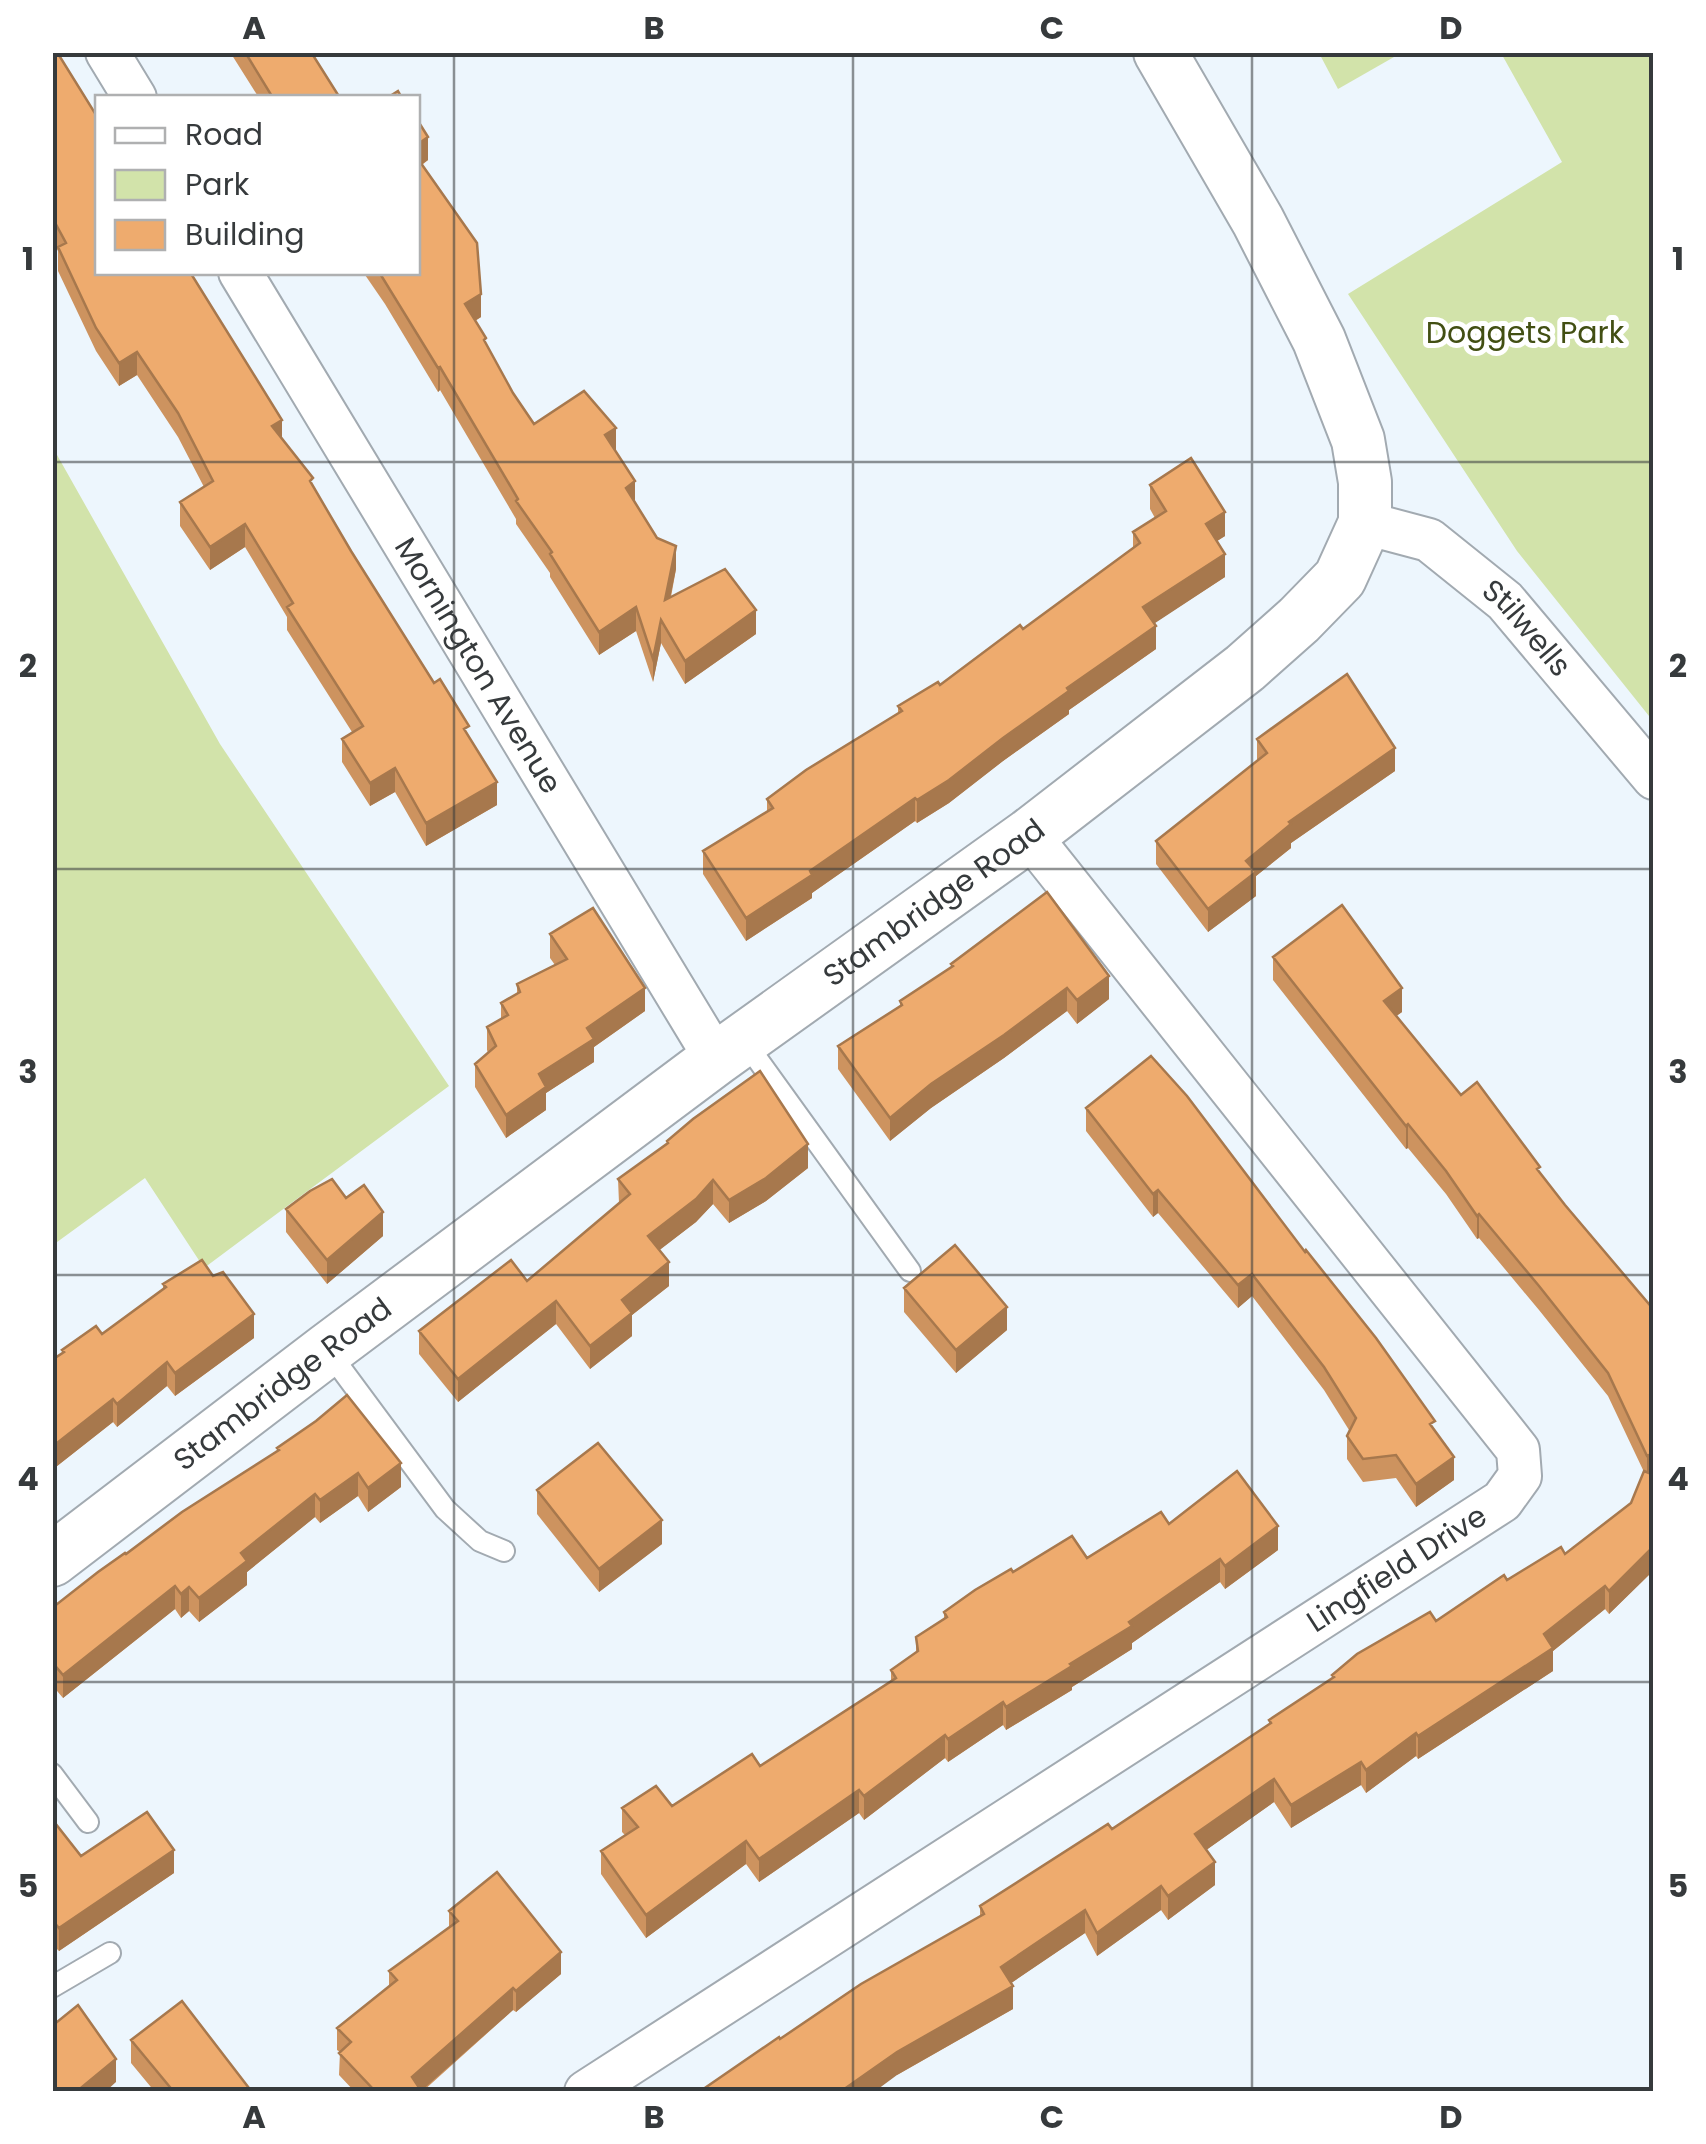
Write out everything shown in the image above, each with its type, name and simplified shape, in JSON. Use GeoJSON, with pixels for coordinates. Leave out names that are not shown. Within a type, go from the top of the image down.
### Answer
{"type":"FeatureCollection","features":[{"type":"Feature","properties":{"kind":"street"},"geometry":{"type":"LineString","coordinates":[[107,52],[132,95]]}},
{"type":"Feature","properties":{"kind":"street","name":"Stambridge Road"},"geometry":{"type":"LineString","coordinates":[[52,1560],[730,1049],[1030,836],[1245,668],[1340,578],[1365,523],[1365,482],[1358,440],[1319,340],[1258,221],[1160,52]]}},
{"type":"Feature","properties":{"kind":"street","name":"Mornington Avenue"},"geometry":{"type":"LineString","coordinates":[[242,275],[730,1049]]}},
{"type":"Feature","properties":{"kind":"street","name":"Stilwells"},"geometry":{"type":"LineString","coordinates":[[1365,523],[1429,540],[1504,601],[1654,778]]}},
{"type":"Feature","properties":{"kind":"street","name":"Lingfield Drive"},"geometry":{"type":"LineString","coordinates":[[586,2092],[1502,1501],[1520,1476],[1518,1450],[1030,836]]}},
{"type":"Feature","properties":{"kind":"lane"},"geometry":{"type":"LineString","coordinates":[[730,1049],[910,1271]]}},
{"type":"Feature","properties":{"kind":"lane"},"geometry":{"type":"LineString","coordinates":[[327,1350],[445,1509],[480,1541],[504,1551]]}},
{"type":"Feature","properties":{"kind":"lane"},"geometry":{"type":"LineString","coordinates":[[52,1774],[88,1822]]}},
{"type":"Feature","properties":{"kind":"lane"},"geometry":{"type":"LineString","coordinates":[[52,1987],[110,1953]]}},
{"type":"Feature","properties":{"kind":"green space"},"geometry":{"type":"Polygon","coordinates":[[[1319,53],[1401,53],[1338,89],[1319,53]]]}},
{"type":"Feature","properties":{"kind":"green space","name":"Doggets Park"},"geometry":{"type":"Polygon","coordinates":[[[1501,53],[1653,53],[1653,721],[1517,551],[1348,294],[1562,162],[1501,53]]]}},
{"type":"Feature","properties":{"kind":"green space"},"geometry":{"type":"Polygon","coordinates":[[[52,446],[220,744],[449,1086],[204,1268],[145,1178],[53,1245],[52,446]]]}},
{"type":"Feature","properties":{"kind":"building"},"geometry":{"type":"Polygon","coordinates":[[[52,52],[57,52],[95,113],[95,275],[192,275],[282,420],[272,426],[313,478],[310,481],[351,551],[434,683],[440,679],[469,726],[464,729],[497,782],[426,823],[395,768],[370,783],[342,739],[363,726],[287,607],[293,603],[245,524],[210,547],[180,502],[213,481],[178,413],[137,352],[119,363],[96,328],[58,247],[66,243],[52,217],[52,52]]]}},
{"type":"Feature","properties":{"kind":"building"},"geometry":{"type":"Polygon","coordinates":[[[245,52],[311,52],[338,95],[271,95],[245,52]]]}},
{"type":"Feature","properties":{"kind":"building"},"geometry":{"type":"Polygon","coordinates":[[[420,124],[428,137],[420,143],[420,124]]]}},
{"type":"Feature","properties":{"kind":"building"},"geometry":{"type":"Polygon","coordinates":[[[420,162],[477,243],[481,294],[465,304],[534,424],[584,391],[616,428],[605,435],[635,481],[626,488],[657,538],[676,546],[665,600],[725,569],[756,610],[685,661],[661,620],[653,659],[636,607],[599,632],[381,275],[420,275],[420,162]]]}},
{"type":"Feature","properties":{"kind":"building"},"geometry":{"type":"Polygon","coordinates":[[[1191,458],[1225,512],[1206,524],[1225,554],[1143,607],[1156,626],[1067,688],[1069,691],[949,780],[915,798],[810,871],[812,875],[746,918],[703,851],[773,808],[767,799],[806,770],[902,711],[898,706],[938,682],[940,685],[1020,625],[1023,629],[1140,543],[1133,532],[1166,511],[1150,485],[1191,458]]]}},
{"type":"Feature","properties":{"kind":"building"},"geometry":{"type":"Polygon","coordinates":[[[1347,674],[1395,748],[1289,822],[1246,861],[1256,872],[1208,909],[1156,841],[1267,753],[1257,739],[1347,674]]]}},
{"type":"Feature","properties":{"kind":"building"},"geometry":{"type":"Polygon","coordinates":[[[1047,892],[1109,976],[1077,1000],[1067,988],[931,1084],[890,1118],[838,1046],[902,1005],[900,1001],[953,966],[1047,892]]]}},
{"type":"Feature","properties":{"kind":"building"},"geometry":{"type":"Polygon","coordinates":[[[1342,905],[1402,988],[1384,1001],[1461,1095],[1477,1082],[1540,1167],[1537,1169],[1654,1310],[1654,1453],[1647,1456],[1608,1373],[1477,1216],[1446,1171],[1273,957],[1342,905]]]}},
{"type":"Feature","properties":{"kind":"building"},"geometry":{"type":"Polygon","coordinates":[[[593,908],[645,988],[587,1028],[594,1039],[539,1074],[546,1087],[506,1115],[475,1064],[496,1046],[487,1027],[508,1015],[501,1003],[520,992],[517,984],[567,959],[550,934],[593,908]]]}},
{"type":"Feature","properties":{"kind":"building"},"geometry":{"type":"Polygon","coordinates":[[[1151,1056],[1187,1096],[1305,1252],[1376,1338],[1435,1421],[1430,1424],[1454,1457],[1416,1484],[1396,1455],[1363,1459],[1347,1436],[1356,1418],[1324,1367],[1252,1274],[1238,1285],[1158,1190],[1153,1194],[1086,1108],[1151,1056]]]}},
{"type":"Feature","properties":{"kind":"building"},"geometry":{"type":"Polygon","coordinates":[[[760,1071],[808,1144],[766,1178],[729,1200],[713,1180],[696,1199],[648,1236],[669,1262],[622,1300],[632,1313],[590,1346],[556,1301],[458,1379],[419,1331],[511,1260],[527,1281],[630,1194],[618,1179],[760,1071]]]}},
{"type":"Feature","properties":{"kind":"building"},"geometry":{"type":"Polygon","coordinates":[[[332,1179],[346,1198],[364,1185],[383,1212],[327,1260],[286,1209],[332,1179]]]}},
{"type":"Feature","properties":{"kind":"building"},"geometry":{"type":"Polygon","coordinates":[[[955,1245],[1007,1307],[956,1350],[904,1288],[955,1245]]]}},
{"type":"Feature","properties":{"kind":"building"},"geometry":{"type":"Polygon","coordinates":[[[202,1260],[213,1276],[223,1272],[254,1314],[175,1373],[167,1362],[117,1404],[113,1399],[52,1447],[52,1360],[96,1326],[102,1334],[166,1287],[163,1284],[202,1260]]]}},
{"type":"Feature","properties":{"kind":"building"},"geometry":{"type":"Polygon","coordinates":[[[347,1395],[401,1463],[368,1488],[358,1473],[320,1500],[315,1494],[241,1553],[247,1561],[199,1598],[189,1587],[181,1594],[175,1586],[63,1675],[52,1662],[52,1608],[182,1512],[279,1450],[347,1395]]]}},
{"type":"Feature","properties":{"kind":"building"},"geometry":{"type":"Polygon","coordinates":[[[598,1443],[662,1520],[599,1569],[537,1490],[598,1443]]]}},
{"type":"Feature","properties":{"kind":"building"},"geometry":{"type":"Polygon","coordinates":[[[1237,1471],[1278,1526],[1225,1566],[1220,1559],[1072,1666],[1006,1707],[1003,1702],[948,1739],[945,1735],[864,1796],[859,1790],[759,1859],[746,1841],[646,1915],[601,1851],[638,1827],[622,1808],[656,1786],[672,1806],[752,1754],[760,1766],[896,1678],[891,1670],[918,1651],[916,1637],[947,1617],[944,1612],[975,1590],[1072,1536],[1087,1558],[1161,1512],[1169,1524],[1237,1471]]]}},
{"type":"Feature","properties":{"kind":"building"},"geometry":{"type":"Polygon","coordinates":[[[1644,1471],[1654,1475],[1654,1546],[1609,1591],[1605,1586],[1544,1634],[1553,1648],[1418,1736],[1416,1733],[1366,1770],[1361,1762],[1291,1805],[1274,1779],[1195,1834],[1215,1862],[1168,1896],[1161,1886],[1097,1933],[1085,1910],[1001,1967],[1013,1986],[897,2052],[840,2092],[699,2092],[861,1984],[984,1914],[980,1906],[1108,1824],[1112,1829],[1271,1723],[1269,1720],[1334,1677],[1357,1654],[1430,1612],[1436,1621],[1504,1575],[1507,1580],[1561,1547],[1565,1554],[1631,1503],[1644,1471]]]}},
{"type":"Feature","properties":{"kind":"building"},"geometry":{"type":"Polygon","coordinates":[[[147,1812],[174,1850],[59,1928],[52,1920],[52,1825],[55,1823],[81,1856],[147,1812]]]}},
{"type":"Feature","properties":{"kind":"building"},"geometry":{"type":"Polygon","coordinates":[[[497,1872],[561,1952],[516,1991],[513,1988],[412,2077],[422,2092],[376,2092],[339,2053],[351,2042],[337,2028],[397,1980],[389,1971],[458,1921],[449,1911],[497,1872]]]}},
{"type":"Feature","properties":{"kind":"building"},"geometry":{"type":"Polygon","coordinates":[[[182,2001],[252,2092],[174,2092],[131,2040],[182,2001]]]}},
{"type":"Feature","properties":{"kind":"building"},"geometry":{"type":"Polygon","coordinates":[[[78,2005],[116,2059],[76,2092],[52,2092],[52,2026],[78,2005]]]}}]}
